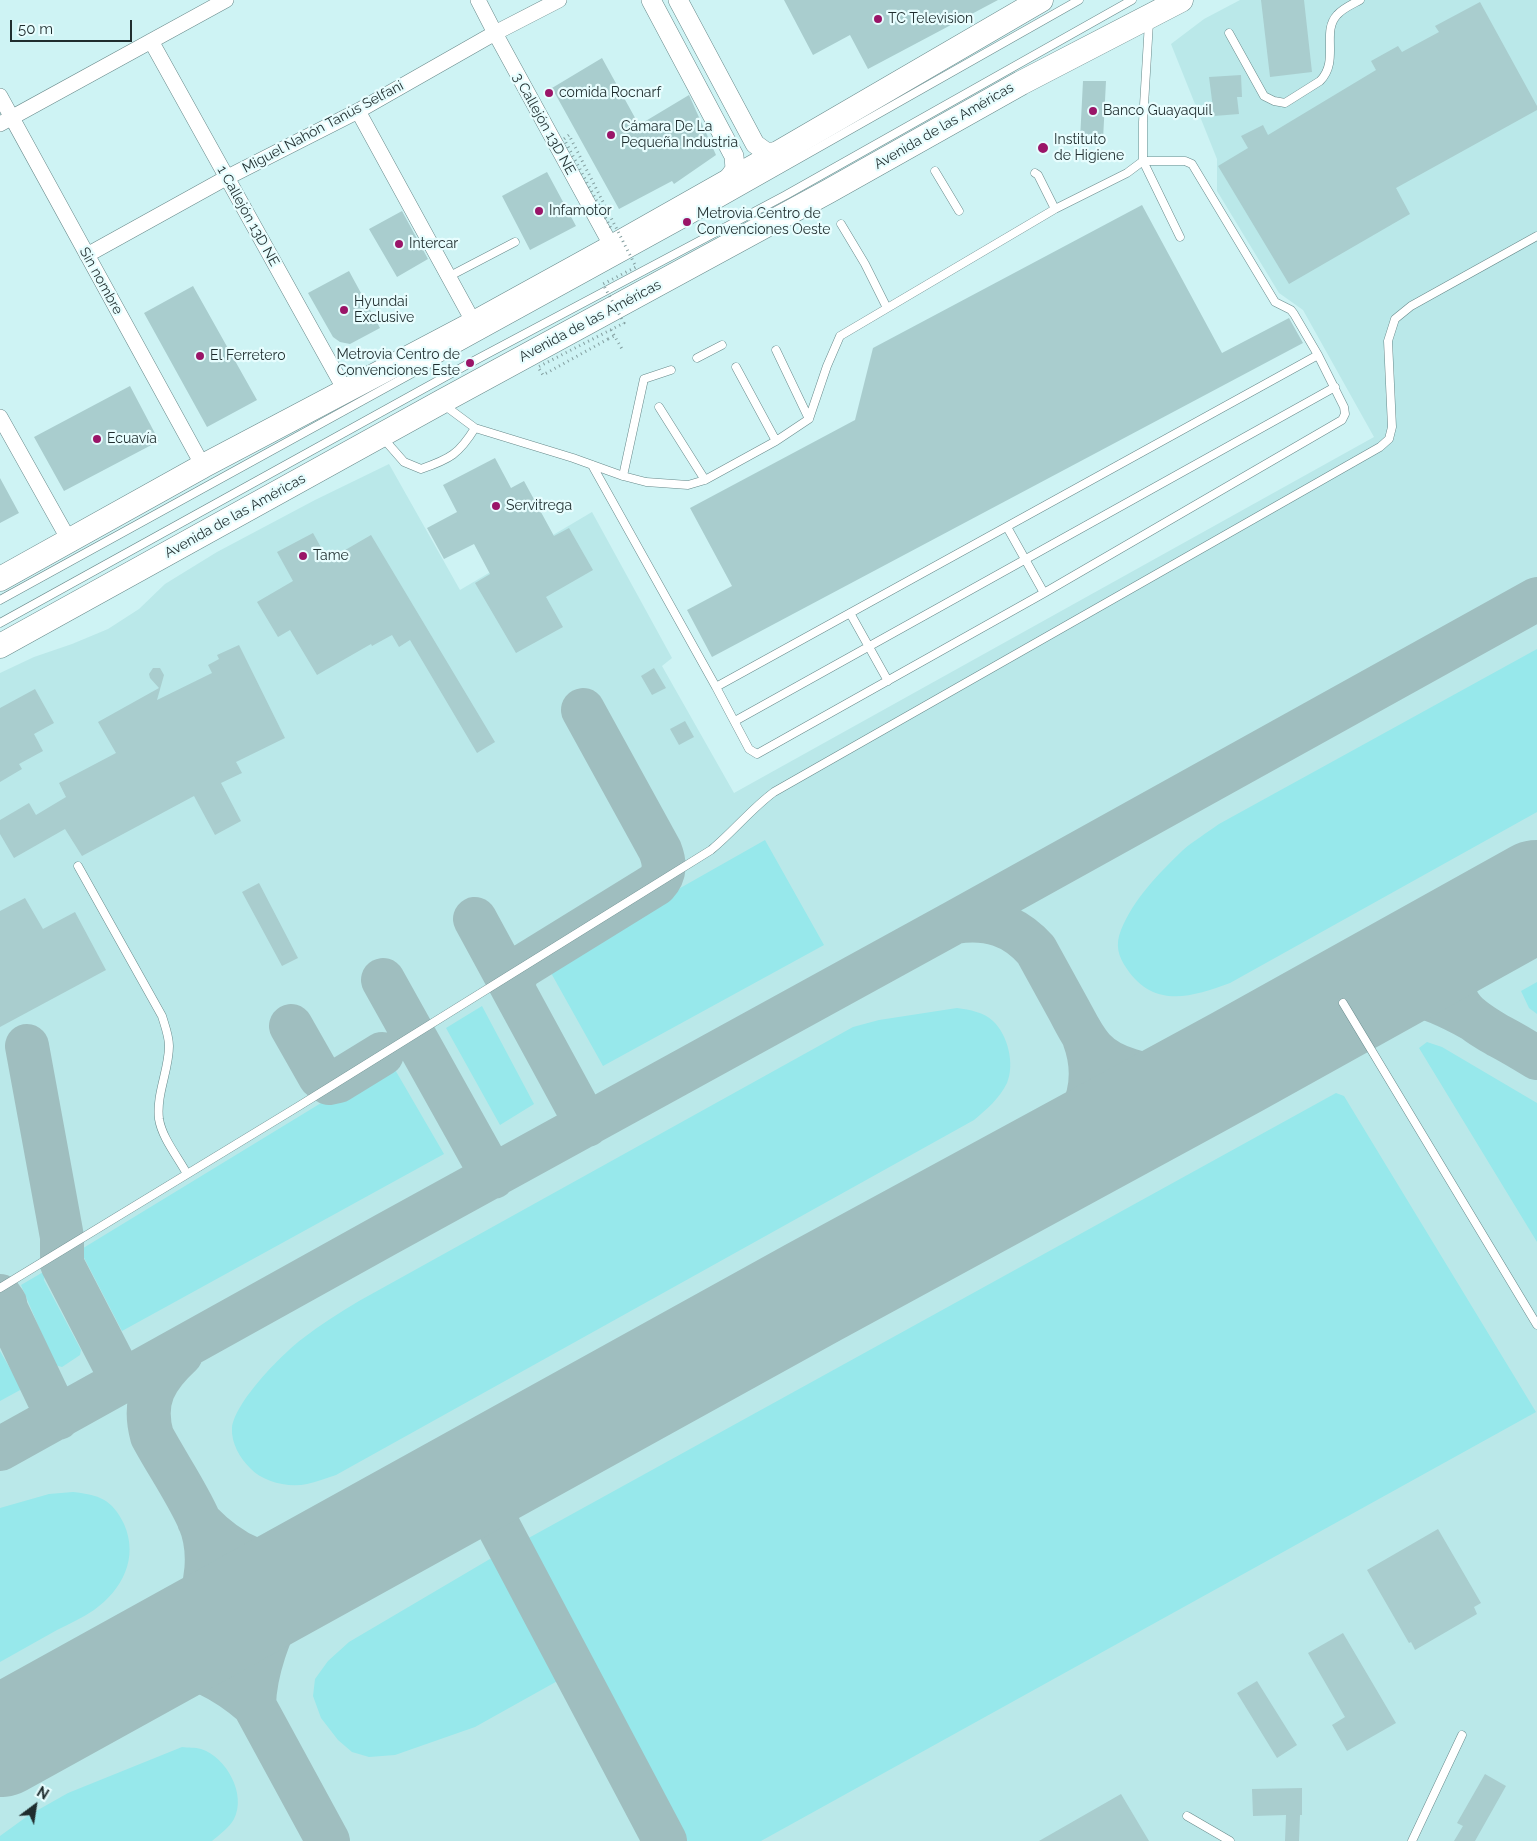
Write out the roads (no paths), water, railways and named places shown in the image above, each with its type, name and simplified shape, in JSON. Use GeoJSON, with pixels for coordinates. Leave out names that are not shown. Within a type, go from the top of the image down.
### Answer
{"type":"FeatureCollection","features":[{"type":"Feature","properties":{"kind":"main road"},"geometry":{"type":"LineString","coordinates":[[0,579],[203,466],[474,323],[612,238],[726,183],[1041,0]]}},
{"type":"Feature","properties":{"kind":"main road","name":"Avenida de las Américas"},"geometry":{"type":"LineString","coordinates":[[0,646],[380,435],[829,191],[1021,83],[1181,0]]}},
{"type":"Feature","properties":{"kind":"street"},"geometry":{"type":"LineString","coordinates":[[6,120],[226,0]]}},
{"type":"Feature","properties":{"kind":"street","name":"3 Callejón 13D NE"},"geometry":{"type":"LineString","coordinates":[[478,0],[612,238]]}},
{"type":"Feature","properties":{"kind":"street","name":"Miguel Nahón Tanús Selfani"},"geometry":{"type":"LineString","coordinates":[[87,254],[226,178],[358,111],[495,33],[559,0]]}},
{"type":"Feature","properties":{"kind":"street"},"geometry":{"type":"LineString","coordinates":[[651,0],[734,156],[736,169],[726,183]]}},
{"type":"Feature","properties":{"kind":"street"},"geometry":{"type":"LineString","coordinates":[[678,0],[755,144],[766,152],[780,152]]}},
{"type":"Feature","properties":{"kind":"street","name":"1 Callejón 13D NE"},"geometry":{"type":"LineString","coordinates":[[151,41],[345,390]]}},
{"type":"Feature","properties":{"kind":"street","name":"Sin nombre"},"geometry":{"type":"LineString","coordinates":[[0,96],[6,120],[87,254],[203,466]]}},
{"type":"Feature","properties":{"kind":"street"},"geometry":{"type":"LineString","coordinates":[[358,111],[474,323]]}},
{"type":"Feature","properties":{"kind":"street"},"geometry":{"type":"LineString","coordinates":[[0,417],[70,540]]}},
{"type":"Feature","properties":{"kind":"lane"},"geometry":{"type":"LineString","coordinates":[[0,600],[670,232],[1079,0]]}},
{"type":"Feature","properties":{"kind":"lane","name":"Avenida de las Américas"},"geometry":{"type":"LineString","coordinates":[[0,622],[461,368],[786,195],[1132,0]]}},
{"type":"Feature","properties":{"kind":"lane"},"geometry":{"type":"LineString","coordinates":[[1230,33],[1264,96],[1274,102],[1285,103],[1324,77],[1330,64],[1332,21],[1339,12],[1360,0]]}},
{"type":"Feature","properties":{"kind":"lane"},"geometry":{"type":"LineString","coordinates":[[1004,44],[1010,17]]}},
{"type":"Feature","properties":{"kind":"lane"},"geometry":{"type":"LineString","coordinates":[[1149,18],[1143,122],[1143,162],[1180,237]]}},
{"type":"Feature","properties":{"kind":"lane"},"geometry":{"type":"LineString","coordinates":[[441,402],[475,428],[592,465],[623,476],[646,482],[666,484],[688,485],[704,480],[776,440],[809,419],[826,366],[840,336],[1055,209],[1127,173],[1143,162],[1185,161],[1192,164],[1274,302],[1292,311],[1318,355],[1345,410],[1342,420],[1044,593],[756,754],[749,749],[736,721],[592,465]]}},
{"type":"Feature","properties":{"kind":"lane"},"geometry":{"type":"LineString","coordinates":[[935,171],[959,211]]}},
{"type":"Feature","properties":{"kind":"lane"},"geometry":{"type":"LineString","coordinates":[[1035,173],[1038,175],[1055,209]]}},
{"type":"Feature","properties":{"kind":"lane"},"geometry":{"type":"LineString","coordinates":[[841,224],[865,264],[887,308]]}},
{"type":"Feature","properties":{"kind":"lane"},"geometry":{"type":"LineString","coordinates":[[0,1288],[711,850],[760,802],[774,792],[1386,443],[1390,439],[1392,428],[1388,340],[1395,319],[1411,306],[1537,236]]}},
{"type":"Feature","properties":{"kind":"lane"},"geometry":{"type":"LineString","coordinates":[[448,277],[515,242]]}},
{"type":"Feature","properties":{"kind":"lane"},"geometry":{"type":"LineString","coordinates":[[696,358],[722,345]]}},
{"type":"Feature","properties":{"kind":"lane"},"geometry":{"type":"LineString","coordinates":[[776,350],[809,419]]}},
{"type":"Feature","properties":{"kind":"lane"},"geometry":{"type":"LineString","coordinates":[[716,687],[1318,355]]}},
{"type":"Feature","properties":{"kind":"lane"},"geometry":{"type":"LineString","coordinates":[[736,367],[776,440]]}},
{"type":"Feature","properties":{"kind":"lane"},"geometry":{"type":"LineString","coordinates":[[623,476],[644,379],[671,370]]}},
{"type":"Feature","properties":{"kind":"lane"},"geometry":{"type":"LineString","coordinates":[[736,721],[1335,387]]}},
{"type":"Feature","properties":{"kind":"lane"},"geometry":{"type":"LineString","coordinates":[[659,407],[704,480]]}},
{"type":"Feature","properties":{"kind":"lane"},"geometry":{"type":"LineString","coordinates":[[380,435],[404,462],[421,468],[443,460],[463,448],[475,428]]}},
{"type":"Feature","properties":{"kind":"lane"},"geometry":{"type":"LineString","coordinates":[[1007,527],[1044,593]]}},
{"type":"Feature","properties":{"kind":"lane"},"geometry":{"type":"LineString","coordinates":[[850,613],[888,681]]}},
{"type":"Feature","properties":{"kind":"lane"},"geometry":{"type":"LineString","coordinates":[[78,866],[162,1016],[169,1047],[159,1101],[159,1121],[163,1132],[187,1174]]}},
{"type":"Feature","properties":{"kind":"lane"},"geometry":{"type":"LineString","coordinates":[[1343,1003],[1537,1325]]}},
{"type":"Feature","properties":{"kind":"lane"},"geometry":{"type":"LineString","coordinates":[[1412,1841],[1462,1735]]}},
{"type":"Feature","properties":{"kind":"lane"},"geometry":{"type":"LineString","coordinates":[[1187,1816],[1230,1841]]}},
{"type":"Feature","properties":{"kind":"place","name":"TC Television"},"geometry":{"type":"Point","coordinates":[878,19]}},
{"type":"Feature","properties":{"kind":"place","name":"comida Rocnarf"},"geometry":{"type":"Point","coordinates":[549,93]}},
{"type":"Feature","properties":{"kind":"place","name":"Banco Guayaquil"},"geometry":{"type":"Point","coordinates":[1093,111]}},
{"type":"Feature","properties":{"kind":"place","name":"Cámara De La Pequeña Industria"},"geometry":{"type":"Point","coordinates":[611,135]}},
{"type":"Feature","properties":{"kind":"place","name":"Instituto de Higiene"},"geometry":{"type":"Point","coordinates":[1043,148]}},
{"type":"Feature","properties":{"kind":"place","name":"Infamotor"},"geometry":{"type":"Point","coordinates":[539,211]}},
{"type":"Feature","properties":{"kind":"place","name":"Metrovia Centro de Convenciones Oeste"},"geometry":{"type":"Point","coordinates":[687,222]}},
{"type":"Feature","properties":{"kind":"place","name":"Intercar"},"geometry":{"type":"Point","coordinates":[399,244]}},
{"type":"Feature","properties":{"kind":"place","name":"Hyundai Exclusive"},"geometry":{"type":"Point","coordinates":[344,310]}},
{"type":"Feature","properties":{"kind":"place","name":"El Ferretero"},"geometry":{"type":"Point","coordinates":[200,356]}},
{"type":"Feature","properties":{"kind":"place","name":"Metrovia Centro de Convenciones Este"},"geometry":{"type":"Point","coordinates":[470,363]}},
{"type":"Feature","properties":{"kind":"place","name":"Ecuavía"},"geometry":{"type":"Point","coordinates":[97,439]}},
{"type":"Feature","properties":{"kind":"place","name":"Servitrega"},"geometry":{"type":"Point","coordinates":[496,506]}},
{"type":"Feature","properties":{"kind":"place","name":"Tame"},"geometry":{"type":"Point","coordinates":[303,556]}}]}
